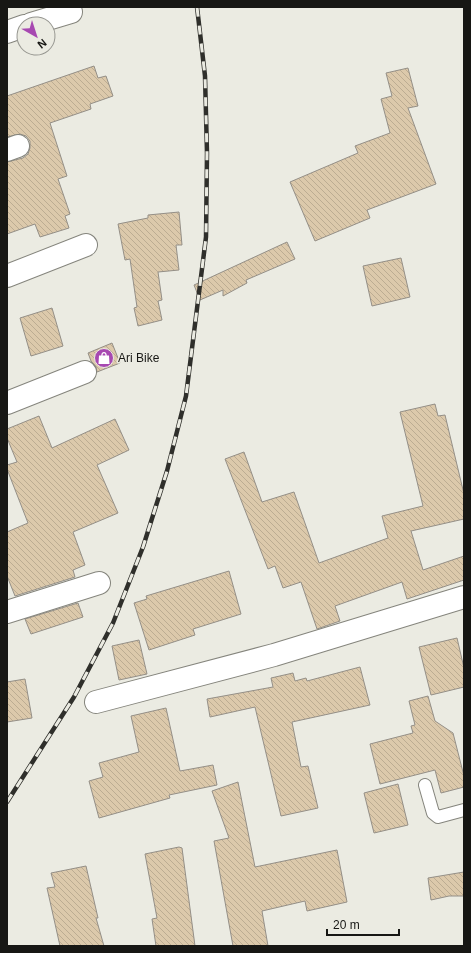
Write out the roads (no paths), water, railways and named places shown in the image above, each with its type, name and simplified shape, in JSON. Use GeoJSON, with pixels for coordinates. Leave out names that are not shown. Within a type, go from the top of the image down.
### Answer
{"type":"FeatureCollection","features":[{"type":"Feature","properties":{"kind":"street"},"geometry":{"type":"LineString","coordinates":[[56,16],[71,12]]}},
{"type":"Feature","properties":{"kind":"street"},"geometry":{"type":"LineString","coordinates":[[7,276],[86,245]]}},
{"type":"Feature","properties":{"kind":"street"},"geometry":{"type":"LineString","coordinates":[[7,403],[85,372]]}},
{"type":"Feature","properties":{"kind":"street"},"geometry":{"type":"LineString","coordinates":[[7,612],[98,583]]}},
{"type":"Feature","properties":{"kind":"street"},"geometry":{"type":"LineString","coordinates":[[96,702],[274,655],[464,597]]}},
{"type":"Feature","properties":{"kind":"lane"},"geometry":{"type":"LineString","coordinates":[[425,785],[434,813],[438,817],[464,810]]}},
{"type":"Feature","properties":{"kind":"railway"},"geometry":{"type":"LineString","coordinates":[[7,802],[74,697],[113,623],[143,547],[167,471],[186,396],[206,237],[207,153],[205,76],[197,7]]}},
{"type":"Feature","properties":{"kind":"place","name":"Ari Bike"},"geometry":{"type":"Point","coordinates":[104,358]}}]}
